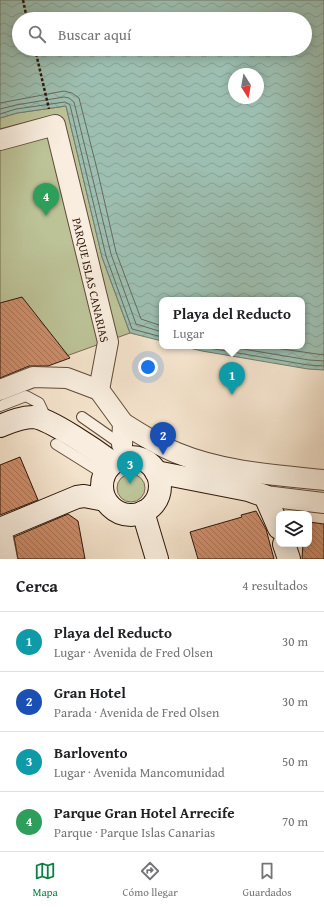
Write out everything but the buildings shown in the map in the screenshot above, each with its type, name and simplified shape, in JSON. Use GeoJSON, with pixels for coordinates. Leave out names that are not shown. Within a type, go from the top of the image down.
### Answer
{"type":"FeatureCollection","features":[{"type":"Feature","properties":{"kind":"main road"},"geometry":{"type":"LineString","coordinates":[[0,426],[20,419],[34,417],[47,422],[114,469],[118,512],[133,515],[143,512],[153,505],[157,498],[160,481],[150,464],[142,459],[114,469],[84,496],[77,497],[0,529]]}},
{"type":"Feature","properties":{"kind":"main road"},"geometry":{"type":"LineString","coordinates":[[156,472],[248,490],[265,496],[276,521]]}},
{"type":"Feature","properties":{"kind":"main road"},"geometry":{"type":"LineString","coordinates":[[143,512],[157,559]]}},
{"type":"Feature","properties":{"kind":"main road"},"geometry":{"type":"LineString","coordinates":[[285,547],[289,559]]}},
{"type":"Feature","properties":{"kind":"street","name":"PARQUE ISLAS CANARIAS"},"geometry":{"type":"LineString","coordinates":[[0,140],[55,125],[108,342],[99,390]]}},
{"type":"Feature","properties":{"kind":"street"},"geometry":{"type":"LineString","coordinates":[[0,390],[33,377],[67,378],[99,390],[123,423],[150,440],[176,453],[234,469],[324,480]]}},
{"type":"Feature","properties":{"kind":"street"},"geometry":{"type":"LineString","coordinates":[[114,469],[123,423]]}},
{"type":"Feature","properties":{"kind":"street"},"geometry":{"type":"LineString","coordinates":[[265,496],[324,503]]}},
{"type":"Feature","properties":{"kind":"street"},"geometry":{"type":"LineString","coordinates":[[0,529],[7,559]]}},
{"type":"Feature","properties":{"kind":"lane"},"geometry":{"type":"LineString","coordinates":[[0,406],[26,396],[39,403],[47,422]]}},
{"type":"Feature","properties":{"kind":"lane"},"geometry":{"type":"LineString","coordinates":[[82,417],[114,469]]}},
{"type":"Feature","properties":{"kind":"lane"},"geometry":{"type":"LineString","coordinates":[[56,444],[96,469],[114,469]]}},
{"type":"Feature","properties":{"kind":"path"},"geometry":{"type":"LineString","coordinates":[[23,0],[26,12]]}},
{"type":"Feature","properties":{"kind":"path"},"geometry":{"type":"LineString","coordinates":[[37,56],[49,109]]}},
{"type":"Feature","properties":{"kind":"shaded area"},"geometry":{"type":"Polygon","coordinates":[[[66,106],[102,257],[130,333],[0,380],[0,118],[17,113],[66,106]]]}},
{"type":"Feature","properties":{"kind":"shaded area"},"geometry":{"type":"Polygon","coordinates":[[[131,474],[141,478],[145,488],[141,498],[131,502],[121,498],[117,488],[121,478],[131,474]]]}},
{"type":"Feature","properties":{"kind":"water"},"geometry":{"type":"Polygon","coordinates":[[[0,0],[324,0],[324,370],[308,369],[194,349],[305,349],[305,297],[159,297],[159,340],[130,333],[102,257],[66,106],[17,113],[0,118],[0,0]]]}},
{"type":"Feature","properties":{"kind":"place","name":"Parque Gran Hotel Arrecife"},"geometry":{"type":"Point","coordinates":[46,216]}},
{"type":"Feature","properties":{"kind":"place","name":"Playa del Reducto"},"geometry":{"type":"Point","coordinates":[232,395]}},
{"type":"Feature","properties":{"kind":"place","name":"Gran Hotel"},"geometry":{"type":"Point","coordinates":[163,455]}},
{"type":"Feature","properties":{"kind":"place","name":"Barlovento"},"geometry":{"type":"Point","coordinates":[130,484]}}]}
